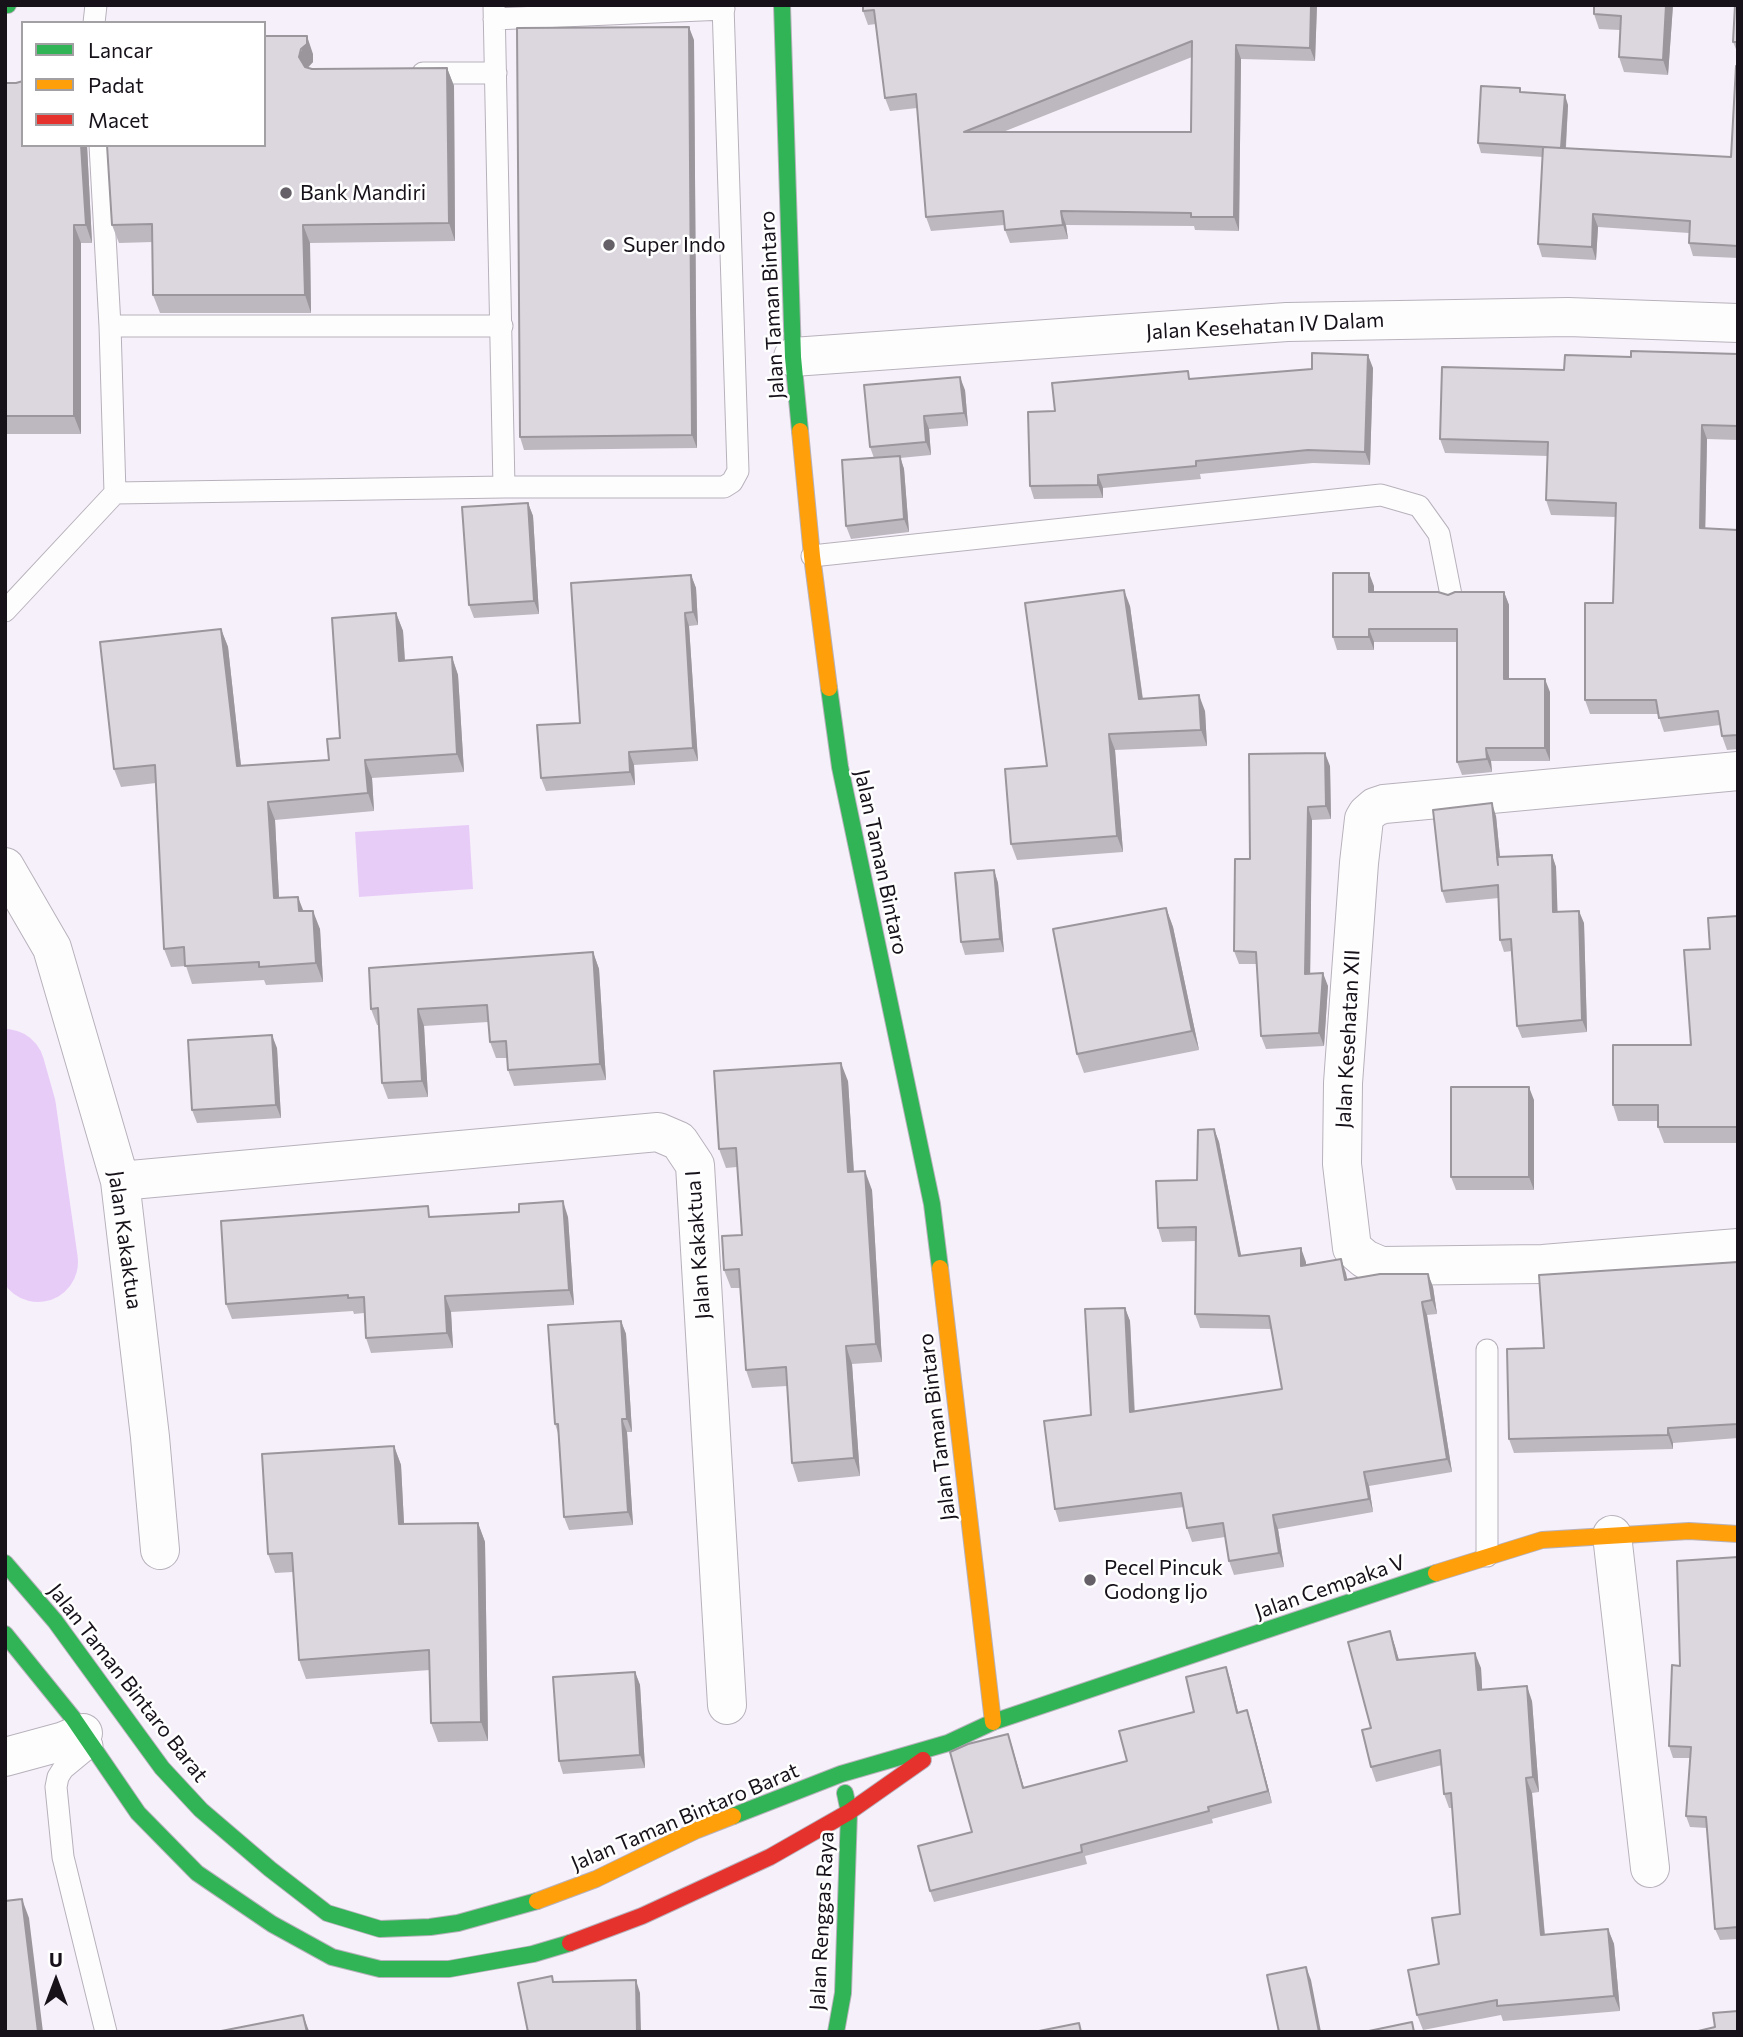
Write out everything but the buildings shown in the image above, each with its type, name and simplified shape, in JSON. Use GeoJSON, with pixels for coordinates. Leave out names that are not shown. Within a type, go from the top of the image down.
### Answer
{"type":"FeatureCollection","features":[{"type":"Feature","properties":{"kind":"street","name":"Jalan Taman Bintaro"},"geometry":{"type":"LineString","coordinates":[[782,5],[793,357],[813,556],[840,766],[932,1204],[993,1721]]}},
{"type":"Feature","properties":{"kind":"street","name":"Jalan Kesehatan IV Dalam"},"geometry":{"type":"LineString","coordinates":[[793,357],[1287,322],[1568,317],[1738,323]]}},
{"type":"Feature","properties":{"kind":"street","name":"Jalan Kesehatan XII"},"geometry":{"type":"LineString","coordinates":[[1738,771],[1384,804],[1367,814],[1364,819],[1359,863],[1344,1069],[1342,1164],[1352,1248],[1365,1259],[1381,1266],[1543,1264],[1738,1248]]}},
{"type":"Feature","properties":{"kind":"street","name":"Jalan Kakaktua"},"geometry":{"type":"LineString","coordinates":[[5,867],[52,948],[120,1181],[150,1437],[160,1550]]}},
{"type":"Feature","properties":{"kind":"street","name":"Jalan Kakaktua I"},"geometry":{"type":"LineString","coordinates":[[120,1181],[658,1132],[679,1141],[695,1165],[727,1705]]}},
{"type":"Feature","properties":{"kind":"street","name":"Jalan Cempaka V"},"geometry":{"type":"LineString","coordinates":[[948,1743],[993,1721],[1542,1540],[1689,1531],[1738,1534]]}},
{"type":"Feature","properties":{"kind":"street"},"geometry":{"type":"LineString","coordinates":[[1612,1535],[1650,1868]]}},
{"type":"Feature","properties":{"kind":"street","name":"Jalan Taman Bintaro Barat"},"geometry":{"type":"LineString","coordinates":[[5,1563],[55,1621],[162,1768],[211,1818],[327,1913],[380,1929],[458,1923],[521,1907],[596,1880],[697,1830],[841,1774],[948,1743]]}},
{"type":"Feature","properties":{"kind":"street"},"geometry":{"type":"LineString","coordinates":[[5,1634],[83,1732],[138,1813],[197,1873],[272,1924],[332,1957],[380,1969],[449,1969],[533,1954],[589,1937],[642,1916],[770,1857],[849,1812],[948,1743]]}},
{"type":"Feature","properties":{"kind":"street"},"geometry":{"type":"LineString","coordinates":[[5,1757],[64,1741],[83,1732]]}},
{"type":"Feature","properties":{"kind":"street"},"geometry":{"type":"LineString","coordinates":[[841,1774],[849,1812]]}},
{"type":"Feature","properties":{"kind":"street","name":"Jalan Renggas Raya"},"geometry":{"type":"LineString","coordinates":[[836,2032],[843,1993],[849,1812]]}},
{"type":"Feature","properties":{"kind":"lane"},"geometry":{"type":"LineString","coordinates":[[115,493],[505,487],[724,487],[732,482],[737,471],[724,7],[494,12],[505,487]]}},
{"type":"Feature","properties":{"kind":"lane"},"geometry":{"type":"LineString","coordinates":[[401,73],[496,73]]}},
{"type":"Feature","properties":{"kind":"lane"},"geometry":{"type":"LineString","coordinates":[[5,611],[115,493],[110,327],[100,147]]}},
{"type":"Feature","properties":{"kind":"lane"},"geometry":{"type":"LineString","coordinates":[[110,327],[502,326]]}},
{"type":"Feature","properties":{"kind":"lane"},"geometry":{"type":"LineString","coordinates":[[813,556],[1381,495],[1419,506],[1439,534],[1451,595]]}},
{"type":"Feature","properties":{"kind":"lane"},"geometry":{"type":"LineString","coordinates":[[1487,1350],[1487,1556]]}},
{"type":"Feature","properties":{"kind":"lane"},"geometry":{"type":"LineString","coordinates":[[83,1732],[58,1777],[56,1787],[63,1857],[106,2032]]}},
{"type":"Feature","properties":{"kind":"shaded area"},"geometry":{"type":"Polygon","coordinates":[[[469,825],[473,889],[359,897],[355,832],[469,825]]]}},
{"type":"Feature","properties":{"kind":"waterway"},"geometry":{"type":"LineString","coordinates":[[5,1069],[16,1108],[38,1262]]}},
{"type":"Feature","properties":{"kind":"traffic: fast"},"geometry":{"type":"LineString","coordinates":[[782,5],[793,357],[800,431]]}},
{"type":"Feature","properties":{"kind":"traffic: fast"},"geometry":{"type":"LineString","coordinates":[[829,688],[840,767],[932,1204],[940,1268]]}},
{"type":"Feature","properties":{"kind":"traffic: fast"},"geometry":{"type":"LineString","coordinates":[[5,1563],[55,1621],[162,1768],[201,1810],[327,1913],[380,1929],[430,1927],[458,1923],[537,1901]]}},
{"type":"Feature","properties":{"kind":"traffic: fast"},"geometry":{"type":"LineString","coordinates":[[733,1816],[841,1774],[948,1743],[993,1722],[1436,1573]]}},
{"type":"Feature","properties":{"kind":"traffic: fast"},"geometry":{"type":"LineString","coordinates":[[5,1634],[73,1718],[138,1813],[197,1873],[272,1924],[332,1957],[380,1969],[449,1969],[533,1954],[570,1943]]}},
{"type":"Feature","properties":{"kind":"traffic: fast"},"geometry":{"type":"LineString","coordinates":[[836,2032],[843,1993],[849,1812],[845,1793]]}},
{"type":"Feature","properties":{"kind":"traffic: slow"},"geometry":{"type":"LineString","coordinates":[[800,431],[829,688]]}},
{"type":"Feature","properties":{"kind":"traffic: slow"},"geometry":{"type":"LineString","coordinates":[[940,1268],[993,1722]]}},
{"type":"Feature","properties":{"kind":"traffic: slow"},"geometry":{"type":"LineString","coordinates":[[1436,1573],[1542,1540],[1689,1531],[1738,1534]]}},
{"type":"Feature","properties":{"kind":"traffic: slow"},"geometry":{"type":"LineString","coordinates":[[537,1901],[596,1879],[697,1830],[733,1816]]}},
{"type":"Feature","properties":{"kind":"traffic: jam"},"geometry":{"type":"LineString","coordinates":[[570,1943],[642,1916],[770,1857],[849,1812],[923,1760]]}},
{"type":"Feature","properties":{"kind":"place","name":"Bank Mandiri"},"geometry":{"type":"Point","coordinates":[286,193]}},
{"type":"Feature","properties":{"kind":"place","name":"Super Indo"},"geometry":{"type":"Point","coordinates":[609,245]}},
{"type":"Feature","properties":{"kind":"place","name":"Pecel Pincuk Godong Ijo"},"geometry":{"type":"Point","coordinates":[1090,1580]}}]}
